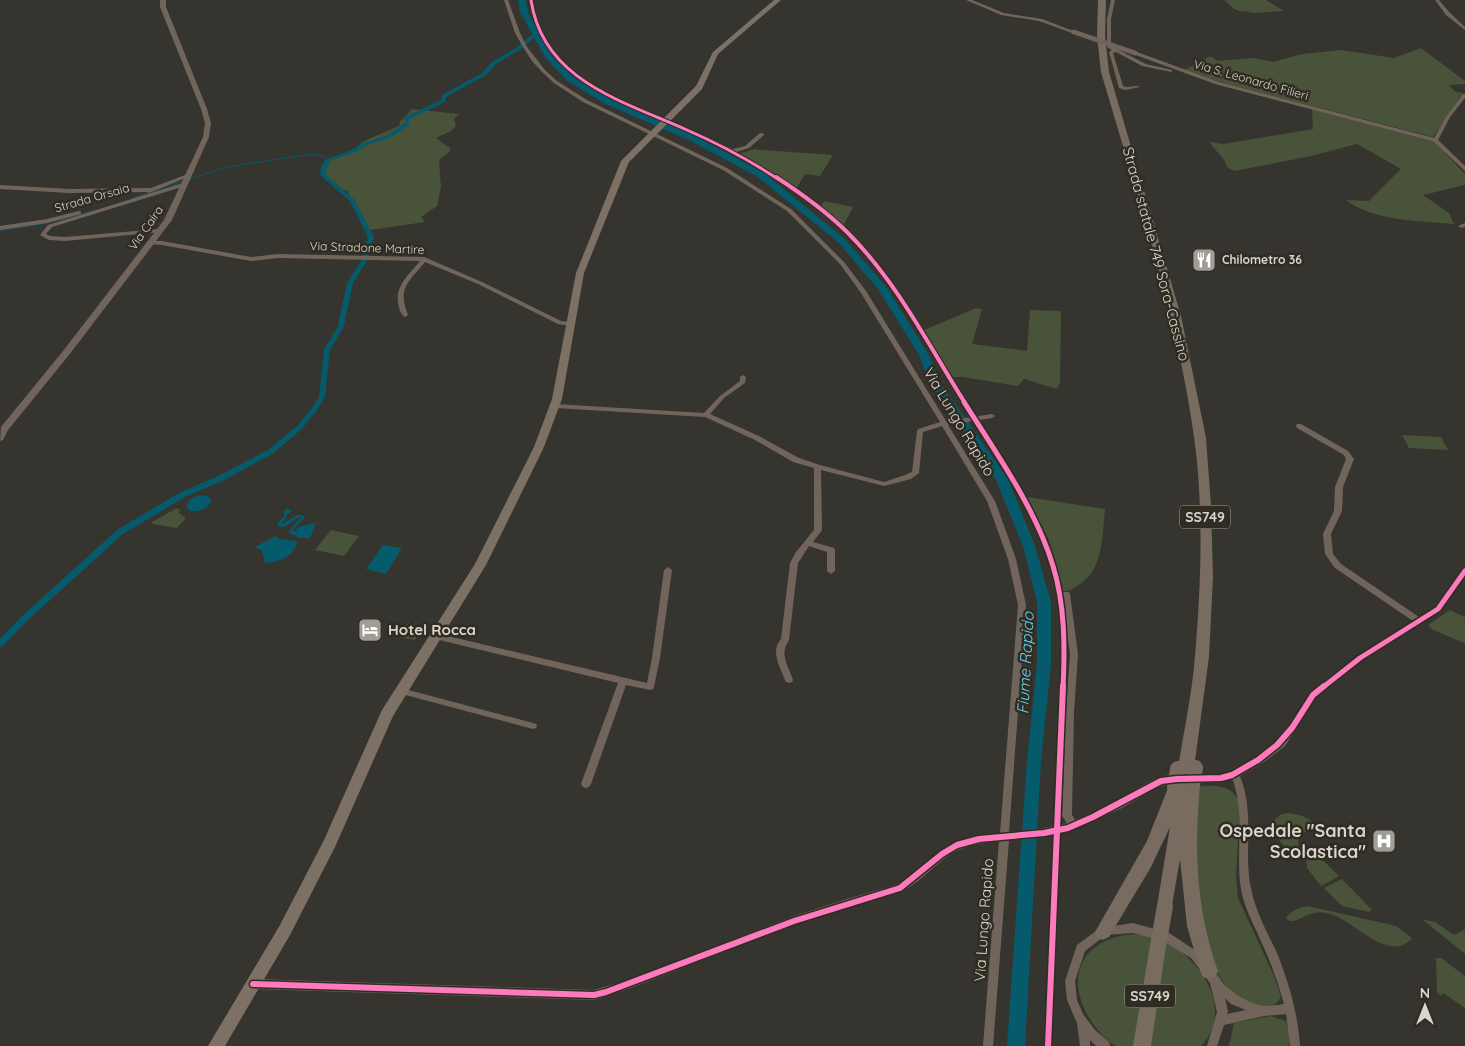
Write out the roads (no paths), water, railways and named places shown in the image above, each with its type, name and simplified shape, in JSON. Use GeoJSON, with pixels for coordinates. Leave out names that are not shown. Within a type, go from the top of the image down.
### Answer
{"type":"FeatureCollection","features":[{"type":"Feature","properties":{"kind":"highway","name":"Strada statale 749 Sora-Cassino"},"geometry":{"type":"LineString","coordinates":[[1102,0],[1100,25],[1101,53],[1176,316],[1200,438],[1205,506],[1206,577],[1202,656],[1184,786]]}},
{"type":"Feature","properties":{"kind":"highway","name":"SS749"},"geometry":{"type":"LineString","coordinates":[[1142,1046],[1184,786]]}},
{"type":"Feature","properties":{"kind":"highway"},"geometry":{"type":"LineString","coordinates":[[1103,932],[1152,852],[1168,813],[1184,786]]}},
{"type":"Feature","properties":{"kind":"highway"},"geometry":{"type":"LineString","coordinates":[[1184,786],[1188,835],[1188,866],[1199,946],[1212,978]]}},
{"type":"Feature","properties":{"kind":"main road"},"geometry":{"type":"LineString","coordinates":[[216,1046],[285,930],[330,843],[372,746],[400,691],[488,549],[539,447],[554,406],[580,272],[627,158],[699,87],[715,53],[778,0]]}},
{"type":"Feature","properties":{"kind":"street","name":"Via Caira"},"geometry":{"type":"LineString","coordinates":[[0,438],[4,429],[160,231],[174,208],[206,137],[208,123],[163,7],[163,0]]}},
{"type":"Feature","properties":{"kind":"street","name":"Via Lungo Rapido"},"geometry":{"type":"LineString","coordinates":[[506,0],[523,44],[536,65],[546,76],[568,92],[659,128],[789,210],[815,235],[842,263],[864,292],[991,501],[1012,559],[1022,605],[1009,836],[988,1046]]}},
{"type":"Feature","properties":{"kind":"street","name":"Via S. Leonardo Filieri"},"geometry":{"type":"LineString","coordinates":[[968,0],[992,11],[1048,22],[1217,83],[1435,140],[1465,169]]}},
{"type":"Feature","properties":{"kind":"street"},"geometry":{"type":"LineString","coordinates":[[1113,0],[1109,19],[1108,40],[1110,47],[1153,67],[1185,72]]}},
{"type":"Feature","properties":{"kind":"street"},"geometry":{"type":"LineString","coordinates":[[1437,0],[1448,14],[1465,29]]}},
{"type":"Feature","properties":{"kind":"street"},"geometry":{"type":"LineString","coordinates":[[1115,50],[1111,52],[1121,87],[1125,89],[1138,87]]}},
{"type":"Feature","properties":{"kind":"street"},"geometry":{"type":"LineString","coordinates":[[1435,140],[1448,117],[1465,95]]}},
{"type":"Feature","properties":{"kind":"street"},"geometry":{"type":"LineString","coordinates":[[659,128],[733,151],[747,147],[762,134]]}},
{"type":"Feature","properties":{"kind":"street","name":"Strada Orsaia"},"geometry":{"type":"LineString","coordinates":[[0,228],[77,214],[152,190],[188,176]]}},
{"type":"Feature","properties":{"kind":"street"},"geometry":{"type":"LineString","coordinates":[[160,231],[65,239],[50,238],[43,235],[50,226],[183,185]]}},
{"type":"Feature","properties":{"kind":"street"},"geometry":{"type":"LineString","coordinates":[[0,187],[69,191],[152,190]]}},
{"type":"Feature","properties":{"kind":"street","name":"Via Stradone Martire"},"geometry":{"type":"LineString","coordinates":[[151,243],[162,243],[251,259],[278,256],[424,259],[480,283],[560,323],[570,324]]}},
{"type":"Feature","properties":{"kind":"street"},"geometry":{"type":"LineString","coordinates":[[405,315],[402,308],[401,291],[403,282],[424,259]]}},
{"type":"Feature","properties":{"kind":"street"},"geometry":{"type":"LineString","coordinates":[[706,416],[722,397],[743,382],[743,377]]}},
{"type":"Feature","properties":{"kind":"street"},"geometry":{"type":"LineString","coordinates":[[554,406],[717,418],[796,460],[884,484],[908,478],[916,470],[920,431],[944,424],[992,416]]}},
{"type":"Feature","properties":{"kind":"street"},"geometry":{"type":"LineString","coordinates":[[1299,426],[1346,453],[1350,458],[1339,487],[1338,511],[1328,534],[1330,554],[1334,562],[1419,621]]}},
{"type":"Feature","properties":{"kind":"street"},"geometry":{"type":"LineString","coordinates":[[789,680],[779,648],[785,640],[794,563],[818,530],[818,467]]}},
{"type":"Feature","properties":{"kind":"street"},"geometry":{"type":"LineString","coordinates":[[808,543],[831,550],[831,571]]}},
{"type":"Feature","properties":{"kind":"street"},"geometry":{"type":"LineString","coordinates":[[435,636],[650,687],[656,658],[668,570]]}},
{"type":"Feature","properties":{"kind":"street"},"geometry":{"type":"LineString","coordinates":[[253,984],[594,995],[618,989],[825,909],[900,888],[911,882],[956,845],[1009,836],[1049,832],[1119,805],[1154,784],[1170,779],[1220,778],[1235,774],[1282,744],[1319,688],[1360,658],[1438,609],[1465,571]]}},
{"type":"Feature","properties":{"kind":"street"},"geometry":{"type":"LineString","coordinates":[[1066,594],[1074,654],[1067,797],[1067,816],[1073,824]]}},
{"type":"Feature","properties":{"kind":"street"},"geometry":{"type":"LineString","coordinates":[[586,784],[623,681]]}},
{"type":"Feature","properties":{"kind":"street"},"geometry":{"type":"LineString","coordinates":[[400,691],[533,726]]}},
{"type":"Feature","properties":{"kind":"street"},"geometry":{"type":"LineString","coordinates":[[1235,774],[1244,799],[1245,882],[1248,900],[1284,984],[1295,1046]]}},
{"type":"Feature","properties":{"kind":"street"},"geometry":{"type":"LineString","coordinates":[[1084,1046],[1082,1023],[1074,1004],[1070,986],[1071,968],[1078,953],[1088,940],[1103,932],[1118,928],[1151,930],[1167,936],[1197,957],[1212,978],[1244,1005],[1264,1011]]}},
{"type":"Feature","properties":{"kind":"street"},"geometry":{"type":"LineString","coordinates":[[1212,978],[1222,1004],[1223,1020],[1217,1043]]}},
{"type":"Feature","properties":{"kind":"street"},"geometry":{"type":"LineString","coordinates":[[1223,1020],[1264,1011],[1290,1010]]}},
{"type":"Feature","properties":{"kind":"street"},"geometry":{"type":"LineString","coordinates":[[1082,1023],[1104,1046]]}},
{"type":"Feature","properties":{"kind":"water"},"geometry":{"type":"Polygon","coordinates":[[[199,495],[208,496],[212,501],[202,510],[190,511],[186,506],[190,499],[199,495]]]}},
{"type":"Feature","properties":{"kind":"water"},"geometry":{"type":"Polygon","coordinates":[[[287,508],[292,511],[282,524],[297,515],[306,516],[292,531],[296,531],[298,527],[316,523],[310,538],[299,538],[288,532],[301,517],[287,525],[277,526],[287,508]]]}},
{"type":"Feature","properties":{"kind":"water"},"geometry":{"type":"Polygon","coordinates":[[[276,536],[279,539],[297,541],[296,546],[286,558],[265,563],[262,551],[255,547],[276,536]]]}},
{"type":"Feature","properties":{"kind":"water"},"geometry":{"type":"Polygon","coordinates":[[[383,545],[402,548],[386,574],[366,569],[383,545]]]}},
{"type":"Feature","properties":{"kind":"waterway","name":"Fiume Rapido"},"geometry":{"type":"LineString","coordinates":[[522,0],[524,12],[549,57],[569,78],[608,102],[694,139],[761,175],[842,241],[882,288],[924,355],[935,382],[1002,479],[1029,546],[1044,602],[1044,664],[1034,761],[1016,1046]]}},
{"type":"Feature","properties":{"kind":"waterway"},"geometry":{"type":"LineString","coordinates":[[0,644],[25,618],[120,532],[182,495],[221,478],[270,452],[300,427],[322,397],[327,350],[341,326],[350,283],[364,261],[371,237],[352,200],[323,175],[328,160],[354,151],[365,144],[390,136],[407,124],[407,118],[443,101],[444,96],[484,74],[495,62],[518,49],[536,34]]}},
{"type":"Feature","properties":{"kind":"waterway"},"geometry":{"type":"LineString","coordinates":[[190,179],[226,167],[313,154],[326,157],[328,160]]}},
{"type":"Feature","properties":{"kind":"waterway"},"geometry":{"type":"LineString","coordinates":[[133,198],[183,181]]}},
{"type":"Feature","properties":{"kind":"waterway"},"geometry":{"type":"LineString","coordinates":[[52,222],[93,211]]}},
{"type":"Feature","properties":{"kind":"waterway"},"geometry":{"type":"LineString","coordinates":[[0,231],[47,223]]}},
{"type":"Feature","properties":{"kind":"place","name":"Chilometro 36"},"geometry":{"type":"Point","coordinates":[1204,260]}},
{"type":"Feature","properties":{"kind":"place","name":"Hotel Rocca"},"geometry":{"type":"Point","coordinates":[370,630]}},
{"type":"Feature","properties":{"kind":"place","name":"Ospedale \"Santa Scolastica\""},"geometry":{"type":"Point","coordinates":[1384,841]}}]}
